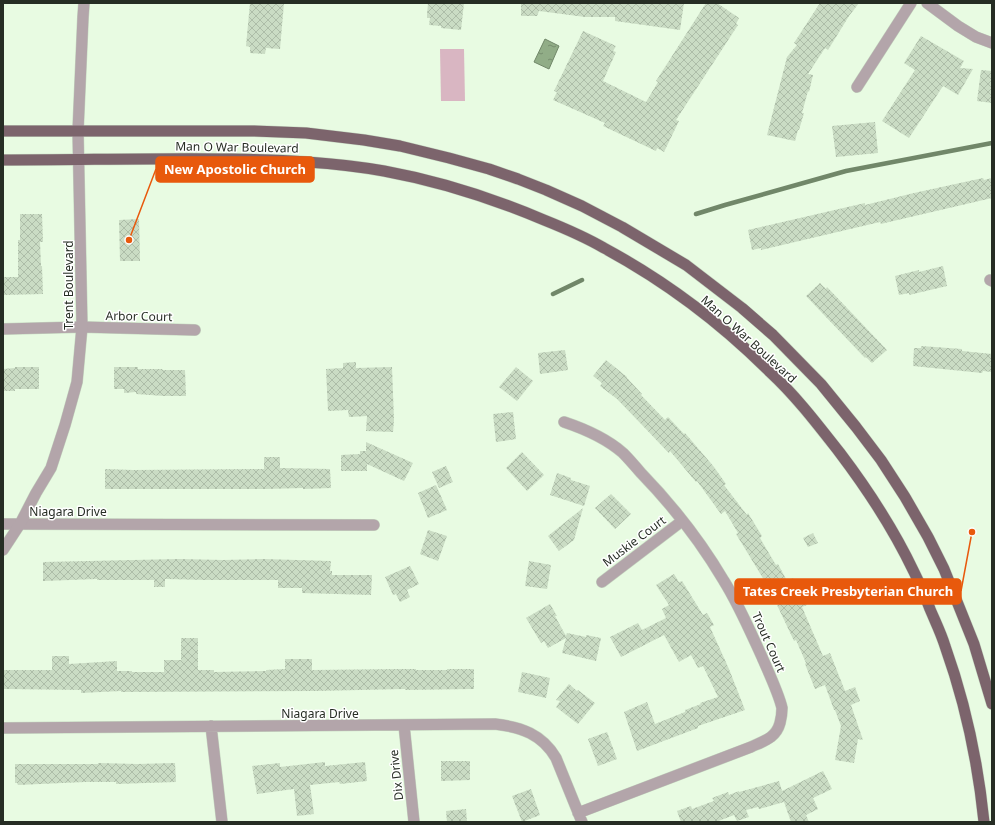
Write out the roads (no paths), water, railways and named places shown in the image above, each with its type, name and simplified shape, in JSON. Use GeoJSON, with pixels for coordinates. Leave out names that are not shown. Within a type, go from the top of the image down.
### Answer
{"type":"FeatureCollection","features":[{"type":"Feature","properties":{"kind":"main road","name":"Man O War Boulevard"},"geometry":{"type":"LineString","coordinates":[[3,131],[245,131],[306,133],[364,140],[400,146],[489,169],[546,190],[582,206],[622,227],[686,266],[742,308],[773,335],[821,384],[856,427],[881,460],[905,497],[944,569],[974,644],[992,704]]}},
{"type":"Feature","properties":{"kind":"main road","name":"Man O War Boulevard"},"geometry":{"type":"LineString","coordinates":[[3,160],[181,158],[286,160],[339,164],[384,171],[441,184],[491,199],[526,212],[566,229],[602,247],[676,293],[717,324],[770,372],[794,397],[827,436],[874,500],[915,573],[942,637],[967,719],[981,796],[984,822]]}},
{"type":"Feature","properties":{"kind":"street","name":"Trent Boulevard"},"geometry":{"type":"LineString","coordinates":[[3,550],[20,524],[50,468],[65,425],[77,382],[82,327],[78,131],[84,3]]}},
{"type":"Feature","properties":{"kind":"street"},"geometry":{"type":"LineString","coordinates":[[857,87],[911,3]]}},
{"type":"Feature","properties":{"kind":"street"},"geometry":{"type":"LineString","coordinates":[[926,3],[976,37],[992,43]]}},
{"type":"Feature","properties":{"kind":"street","name":"Arbor Court"},"geometry":{"type":"LineString","coordinates":[[3,329],[82,327],[195,330]]}},
{"type":"Feature","properties":{"kind":"street","name":"Trout Court"},"geometry":{"type":"LineString","coordinates":[[564,422],[578,426],[600,437],[623,453],[657,490],[697,540],[725,582],[745,619],[766,666],[782,709],[780,723],[776,732],[769,739],[580,817]]}},
{"type":"Feature","properties":{"kind":"street","name":"Muskie Court"},"geometry":{"type":"LineString","coordinates":[[602,582],[682,521]]}},
{"type":"Feature","properties":{"kind":"street","name":"Niagara Drive"},"geometry":{"type":"LineString","coordinates":[[3,524],[374,525]]}},
{"type":"Feature","properties":{"kind":"street","name":"Niagara Drive"},"geometry":{"type":"LineString","coordinates":[[3,728],[495,724],[510,726],[534,735],[551,749],[580,817]]}},
{"type":"Feature","properties":{"kind":"street","name":"Dix Drive"},"geometry":{"type":"LineString","coordinates":[[404,725],[414,822]]}},
{"type":"Feature","properties":{"kind":"street"},"geometry":{"type":"LineString","coordinates":[[211,726],[222,822]]}},
{"type":"Feature","properties":{"kind":"water"},"geometry":{"type":"Polygon","coordinates":[[[545,39],[559,46],[549,69],[534,62],[545,39]]]}},
{"type":"Feature","properties":{"kind":"waterway"},"geometry":{"type":"LineString","coordinates":[[696,214],[846,171],[992,143]]}},
{"type":"Feature","properties":{"kind":"waterway"},"geometry":{"type":"LineString","coordinates":[[553,294],[582,280]]}},
{"type":"Feature","properties":{"kind":"place","name":"New Apostolic Church"},"geometry":{"type":"Point","coordinates":[129,240]}},
{"type":"Feature","properties":{"kind":"place","name":"Tates Creek Presbyterian Church"},"geometry":{"type":"Point","coordinates":[972,532]}}]}
